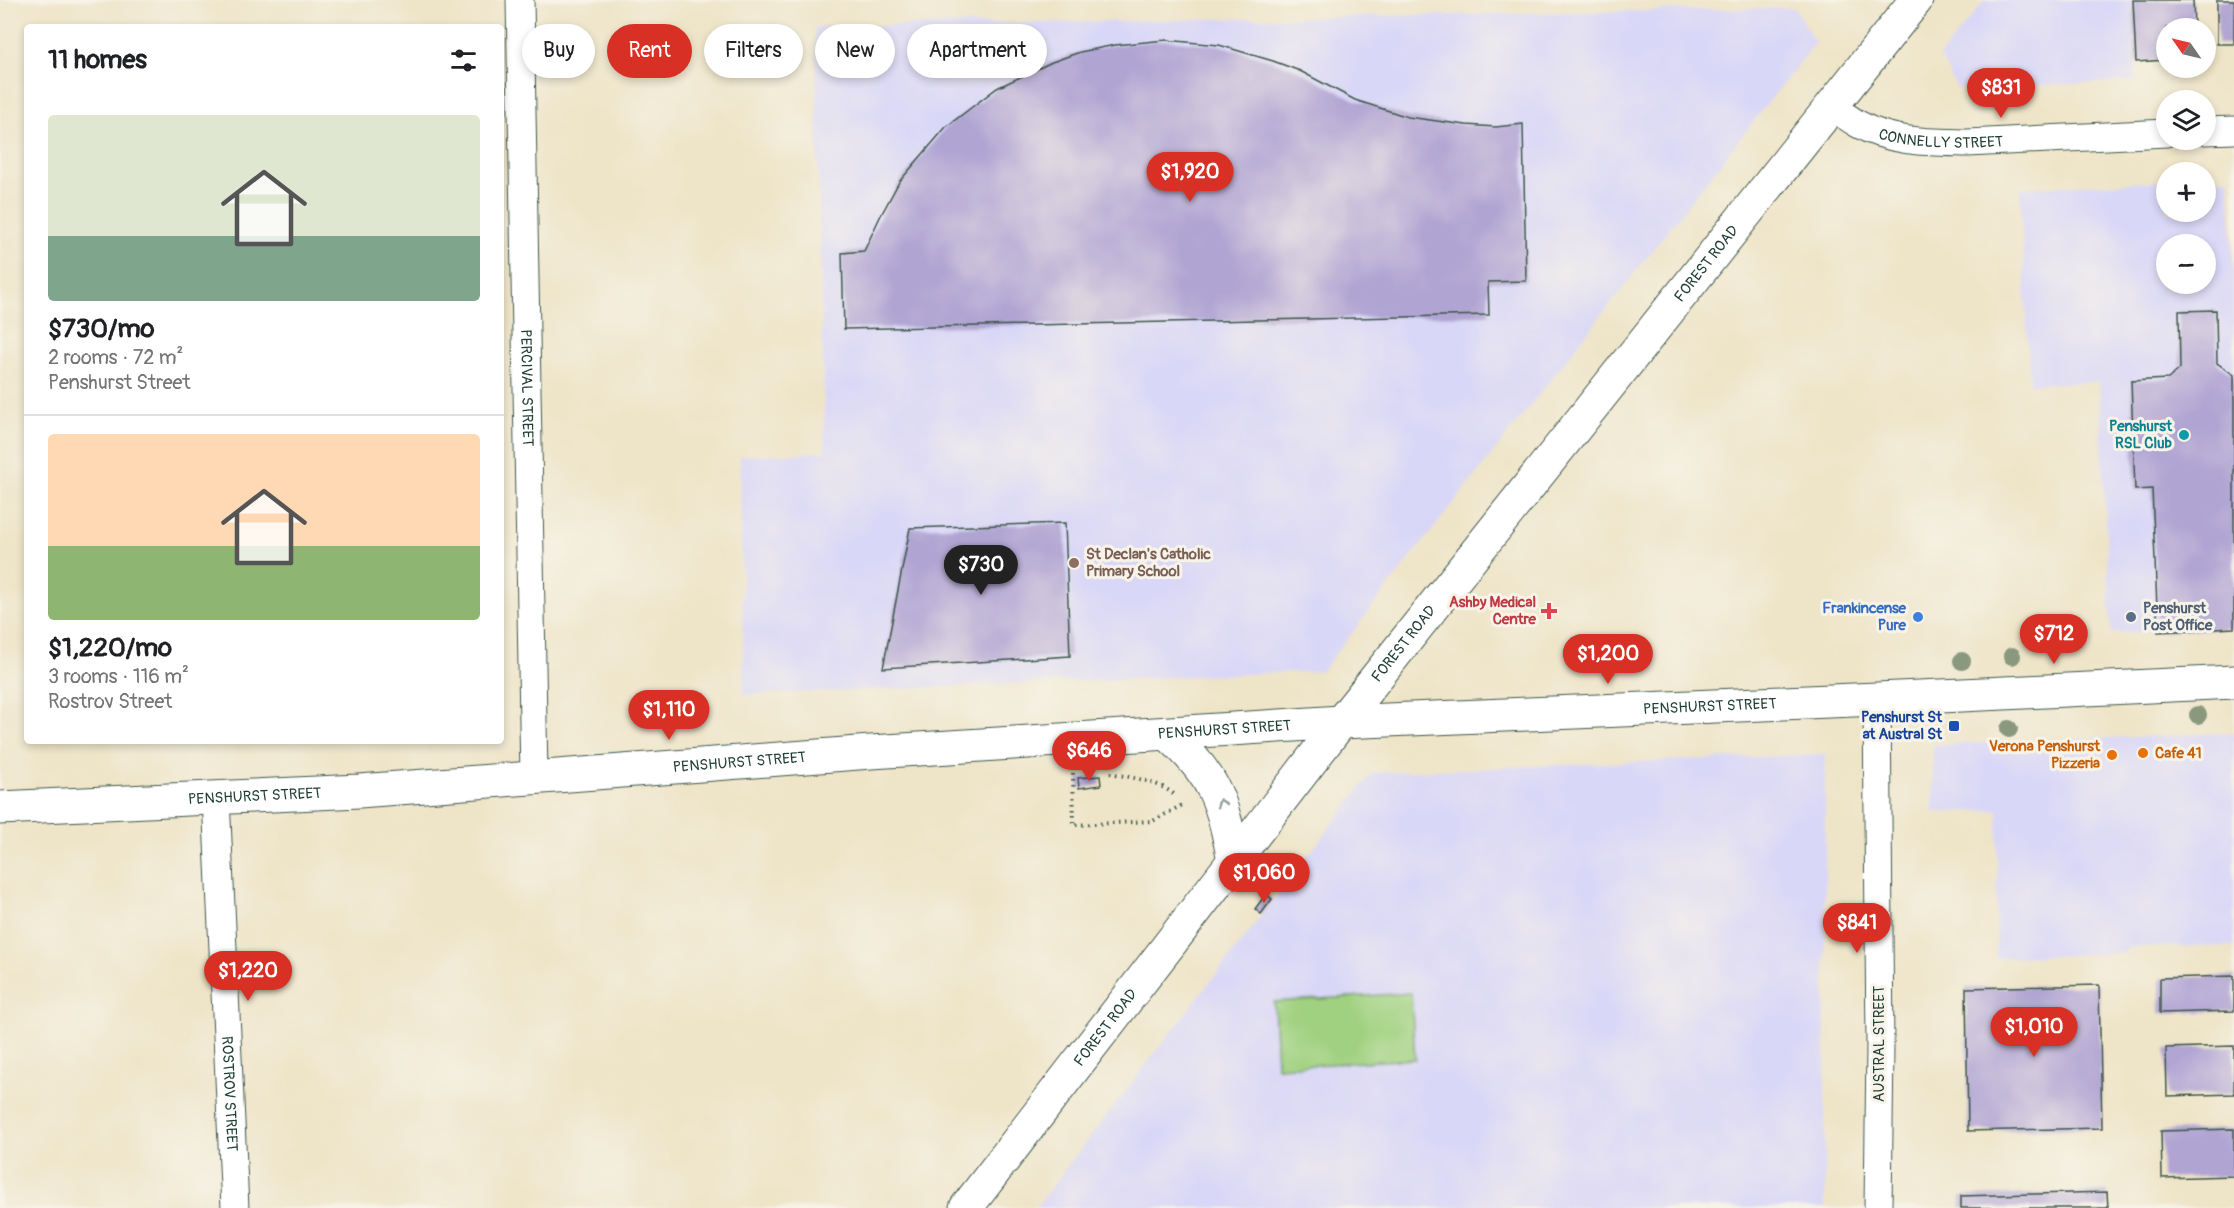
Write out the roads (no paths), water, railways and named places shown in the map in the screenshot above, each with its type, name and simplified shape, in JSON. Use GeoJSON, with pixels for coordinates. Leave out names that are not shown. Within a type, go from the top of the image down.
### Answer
{"type":"FeatureCollection","features":[{"type":"Feature","properties":{"kind":"main road","name":"FOREST ROAD"},"geometry":{"type":"LineString","coordinates":[[966,1208],[1341,722],[1916,0]]}},
{"type":"Feature","properties":{"kind":"main road","name":"PENSHURST STREET"},"geometry":{"type":"LineString","coordinates":[[0,808],[360,791],[871,752],[1341,722],[2234,682]]}},
{"type":"Feature","properties":{"kind":"main road"},"geometry":{"type":"LineString","coordinates":[[1168,734],[1191,754],[1216,789],[1224,813],[1234,860]]}},
{"type":"Feature","properties":{"kind":"street","name":"PERCIVAL STREET"},"geometry":{"type":"LineString","coordinates":[[520,0],[534,777]]}},
{"type":"Feature","properties":{"kind":"street","name":"CONNELLY STREET"},"geometry":{"type":"LineString","coordinates":[[1831,106],[1859,125],[1882,134],[1935,142],[1968,143],[2156,134]]}},
{"type":"Feature","properties":{"kind":"street"},"geometry":{"type":"LineString","coordinates":[[2216,131],[2234,130]]}},
{"type":"Feature","properties":{"kind":"street","name":"AUSTRAL STREET"},"geometry":{"type":"LineString","coordinates":[[1877,699],[1880,1047],[1878,1208]]}},
{"type":"Feature","properties":{"kind":"street","name":"ROSTROV STREET"},"geometry":{"type":"LineString","coordinates":[[216,798],[235,1208]]}},
{"type":"Feature","properties":{"kind":"place","name":"Penshurst RSL Club"},"geometry":{"type":"Point","coordinates":[2184,435]}},
{"type":"Feature","properties":{"kind":"place","name":"St Declan's Catholic Primary School"},"geometry":{"type":"Point","coordinates":[1074,563]}},
{"type":"Feature","properties":{"kind":"place","name":"Ashby Medical Centre"},"geometry":{"type":"Point","coordinates":[1549,611]}},
{"type":"Feature","properties":{"kind":"place","name":"Frankincense Pure"},"geometry":{"type":"Point","coordinates":[1918,617]}},
{"type":"Feature","properties":{"kind":"place","name":"Penshurst Post Office"},"geometry":{"type":"Point","coordinates":[2131,617]}},
{"type":"Feature","properties":{"kind":"place","name":"Penshurst St at Austral St"},"geometry":{"type":"Point","coordinates":[1954,726]}},
{"type":"Feature","properties":{"kind":"place","name":"Cafe 41"},"geometry":{"type":"Point","coordinates":[2143,753]}},
{"type":"Feature","properties":{"kind":"place","name":"Verona Penshurst Pizzeria"},"geometry":{"type":"Point","coordinates":[2112,755]}}]}
